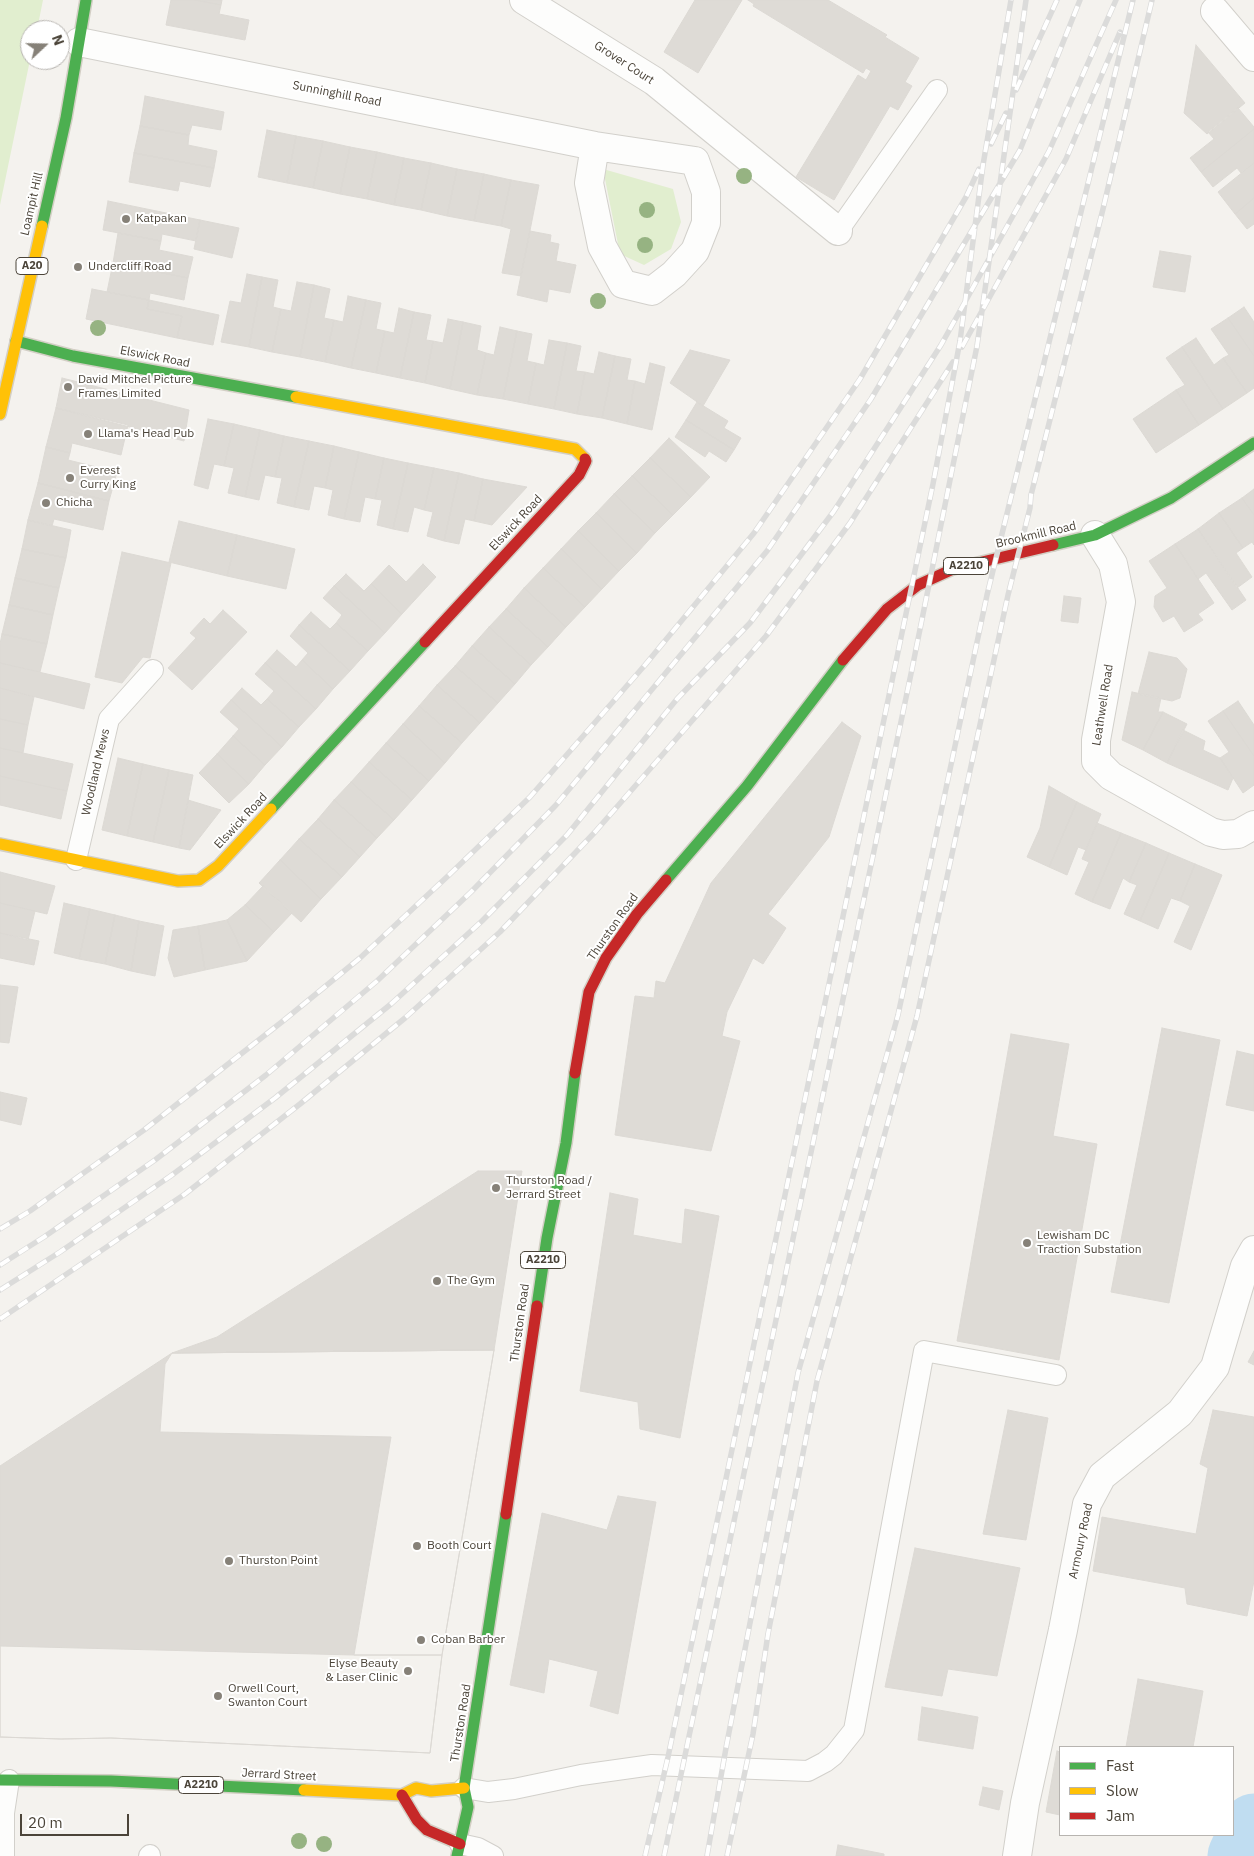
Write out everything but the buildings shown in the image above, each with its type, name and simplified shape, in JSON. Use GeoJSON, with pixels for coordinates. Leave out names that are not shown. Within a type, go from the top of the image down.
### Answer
{"type":"FeatureCollection","features":[{"type":"Feature","properties":{"kind":"main road","name":"Loampit Hill"},"geometry":{"type":"LineString","coordinates":[[0,414],[66,118],[86,0]]}},
{"type":"Feature","properties":{"kind":"main road","name":"Elswick Road"},"geometry":{"type":"LineString","coordinates":[[0,844],[178,881],[199,880],[218,866],[579,475],[586,460],[575,449],[73,356],[16,341]]}},
{"type":"Feature","properties":{"kind":"main road","name":"Brookmill Road"},"geometry":{"type":"LineString","coordinates":[[746,786],[853,647],[887,609],[918,585],[953,569],[1095,536],[1170,498],[1254,443]]}},
{"type":"Feature","properties":{"kind":"main road","name":"Thurston Road"},"geometry":{"type":"LineString","coordinates":[[458,1850],[468,1807],[464,1788],[547,1238],[566,1143],[580,1039],[589,992],[606,958],[636,914],[746,786]]}},
{"type":"Feature","properties":{"kind":"main road","name":"Jerrard Street"},"geometry":{"type":"LineString","coordinates":[[5,1780],[111,1781],[402,1795],[416,1788],[431,1792],[464,1788]]}},
{"type":"Feature","properties":{"kind":"main road"},"geometry":{"type":"LineString","coordinates":[[402,1795],[416,1820],[458,1850]]}},
{"type":"Feature","properties":{"kind":"street","name":"Grover Court"},"geometry":{"type":"LineString","coordinates":[[524,0],[654,81],[838,231]]}},
{"type":"Feature","properties":{"kind":"street"},"geometry":{"type":"LineString","coordinates":[[1216,12],[1254,57]]}},
{"type":"Feature","properties":{"kind":"street","name":"Sunninghill Road"},"geometry":{"type":"LineString","coordinates":[[79,42],[595,146],[695,161]]}},
{"type":"Feature","properties":{"kind":"street"},"geometry":{"type":"LineString","coordinates":[[595,146],[589,183],[602,246],[623,284],[652,291],[674,274],[695,251],[706,224],[706,192],[695,161],[717,134]]}},
{"type":"Feature","properties":{"kind":"street","name":"Leathwell Road"},"geometry":{"type":"LineString","coordinates":[[1095,536],[1113,564],[1122,602],[1096,740],[1096,761],[1111,776],[1211,832],[1223,835],[1238,834],[1254,825]]}},
{"type":"Feature","properties":{"kind":"street","name":"Armoury Road"},"geometry":{"type":"LineString","coordinates":[[1018,1856],[1024,1803],[1064,1630],[1087,1504],[1102,1476],[1180,1413],[1215,1367],[1244,1266],[1254,1250]]}},
{"type":"Feature","properties":{"kind":"lane"},"geometry":{"type":"LineString","coordinates":[[838,231],[938,90]]}},
{"type":"Feature","properties":{"kind":"lane","name":"Woodland Mews"},"geometry":{"type":"LineString","coordinates":[[76,860],[109,719],[153,670]]}},
{"type":"Feature","properties":{"kind":"lane"},"geometry":{"type":"LineString","coordinates":[[464,1788],[488,1792],[514,1789],[581,1775],[652,1765],[808,1771],[825,1762],[834,1755],[854,1730],[924,1351],[1056,1375]]}},
{"type":"Feature","properties":{"kind":"lane"},"geometry":{"type":"LineString","coordinates":[[4,1856],[5,1780]]}},
{"type":"Feature","properties":{"kind":"lane"},"geometry":{"type":"LineString","coordinates":[[458,1850],[489,1853]]}},
{"type":"Feature","properties":{"kind":"green space"},"geometry":{"type":"Polygon","coordinates":[[[0,0],[43,0],[39,20],[20,20],[20,70],[28,70],[0,205],[0,0]]]}},
{"type":"Feature","properties":{"kind":"green space"},"geometry":{"type":"Polygon","coordinates":[[[603,169],[673,189],[681,222],[671,249],[644,265],[620,254],[603,169]]]}},
{"type":"Feature","properties":{"kind":"waterway"},"geometry":{"type":"LineString","coordinates":[[1240,1856],[1254,1826]]}},
{"type":"Feature","properties":{"kind":"railway"},"geometry":{"type":"LineString","coordinates":[[645,1856],[668,1757],[933,484],[960,341],[983,165],[1011,0]]}},
{"type":"Feature","properties":{"kind":"railway"},"geometry":{"type":"LineString","coordinates":[[664,1856],[912,669],[977,346],[1026,0]]}},
{"type":"Feature","properties":{"kind":"railway"},"geometry":{"type":"LineString","coordinates":[[1016,90],[1057,0]]}},
{"type":"Feature","properties":{"kind":"railway"},"geometry":{"type":"LineString","coordinates":[[0,1265],[155,1160],[266,1075],[377,981],[471,892],[556,805],[767,551],[871,399],[1020,150],[1080,0]]}},
{"type":"Feature","properties":{"kind":"railway"},"geometry":{"type":"LineString","coordinates":[[0,1290],[60,1252],[172,1175],[275,1098],[391,1004],[482,921],[567,835],[677,699],[750,623],[834,511],[941,345],[1049,151],[1116,0]]}},
{"type":"Feature","properties":{"kind":"railway"},"geometry":{"type":"LineString","coordinates":[[707,1856],[798,1373],[898,1015],[987,595],[1133,0]]}},
{"type":"Feature","properties":{"kind":"railway"},"geometry":{"type":"LineString","coordinates":[[727,1856],[753,1734],[768,1634],[817,1381],[917,1016],[1008,595],[1030,508],[1031,495],[1103,209],[1152,0]]}},
{"type":"Feature","properties":{"kind":"railway"},"geometry":{"type":"LineString","coordinates":[[962,347],[1066,159],[1120,32]]}},
{"type":"Feature","properties":{"kind":"railway"},"geometry":{"type":"LineString","coordinates":[[991,144],[1006,113]]}},
{"type":"Feature","properties":{"kind":"railway"},"geometry":{"type":"LineString","coordinates":[[0,1229],[30,1211],[144,1130],[283,1021],[360,958],[530,797],[645,665],[754,533],[860,379],[966,197],[979,169]]}},
{"type":"Feature","properties":{"kind":"railway"},"geometry":{"type":"LineString","coordinates":[[0,1319],[185,1194],[300,1104],[405,1018],[500,932],[595,832],[766,636],[850,523],[953,362]]}},
{"type":"Feature","properties":{"kind":"traffic: fast"},"geometry":{"type":"LineString","coordinates":[[42,226],[66,118],[86,0]]}},
{"type":"Feature","properties":{"kind":"traffic: fast"},"geometry":{"type":"LineString","coordinates":[[16,341],[73,356],[296,397]]}},
{"type":"Feature","properties":{"kind":"traffic: fast"},"geometry":{"type":"LineString","coordinates":[[1053,545],[1095,535],[1171,498],[1254,443]]}},
{"type":"Feature","properties":{"kind":"traffic: fast"},"geometry":{"type":"LineString","coordinates":[[271,809],[425,642]]}},
{"type":"Feature","properties":{"kind":"traffic: fast"},"geometry":{"type":"LineString","coordinates":[[666,880],[747,786],[843,660]]}},
{"type":"Feature","properties":{"kind":"traffic: fast"},"geometry":{"type":"LineString","coordinates":[[537,1306],[547,1238],[566,1143],[575,1073]]}},
{"type":"Feature","properties":{"kind":"traffic: fast"},"geometry":{"type":"LineString","coordinates":[[457,1856],[468,1807],[464,1788],[506,1514]]}},
{"type":"Feature","properties":{"kind":"traffic: fast"},"geometry":{"type":"LineString","coordinates":[[0,1780],[111,1781],[304,1790]]}},
{"type":"Feature","properties":{"kind":"traffic: slow"},"geometry":{"type":"LineString","coordinates":[[0,414],[42,226]]}},
{"type":"Feature","properties":{"kind":"traffic: slow"},"geometry":{"type":"LineString","coordinates":[[296,397],[575,449],[585,459]]}},
{"type":"Feature","properties":{"kind":"traffic: slow"},"geometry":{"type":"LineString","coordinates":[[0,844],[178,881],[199,880],[218,866],[271,809]]}},
{"type":"Feature","properties":{"kind":"traffic: slow"},"geometry":{"type":"LineString","coordinates":[[304,1790],[402,1795],[416,1788],[431,1791],[464,1788]]}},
{"type":"Feature","properties":{"kind":"traffic: jam"},"geometry":{"type":"LineString","coordinates":[[425,642],[579,475],[586,461],[585,459]]}},
{"type":"Feature","properties":{"kind":"traffic: jam"},"geometry":{"type":"LineString","coordinates":[[843,660],[887,609],[918,585],[953,569],[1053,545]]}},
{"type":"Feature","properties":{"kind":"traffic: jam"},"geometry":{"type":"LineString","coordinates":[[575,1073],[589,992],[606,958],[637,914],[666,880]]}},
{"type":"Feature","properties":{"kind":"traffic: jam"},"geometry":{"type":"LineString","coordinates":[[506,1514],[537,1306]]}},
{"type":"Feature","properties":{"kind":"traffic: jam"},"geometry":{"type":"LineString","coordinates":[[402,1795],[417,1820],[427,1830],[460,1844]]}},
{"type":"Feature","properties":{"kind":"place","name":"Katpakan"},"geometry":{"type":"Point","coordinates":[126,219]}},
{"type":"Feature","properties":{"kind":"place","name":"Undercliff Road"},"geometry":{"type":"Point","coordinates":[78,267]}},
{"type":"Feature","properties":{"kind":"place","name":"David Mitchel Picture Frames Limited"},"geometry":{"type":"Point","coordinates":[68,387]}},
{"type":"Feature","properties":{"kind":"place","name":"Llama's Head Pub"},"geometry":{"type":"Point","coordinates":[88,434]}},
{"type":"Feature","properties":{"kind":"place","name":"Everest Curry King"},"geometry":{"type":"Point","coordinates":[70,478]}},
{"type":"Feature","properties":{"kind":"place","name":"Chicha"},"geometry":{"type":"Point","coordinates":[46,503]}},
{"type":"Feature","properties":{"kind":"place","name":"Thurston Road / Jerrard Street"},"geometry":{"type":"Point","coordinates":[496,1188]}},
{"type":"Feature","properties":{"kind":"place","name":"Lewisham DC Traction Substation"},"geometry":{"type":"Point","coordinates":[1027,1243]}},
{"type":"Feature","properties":{"kind":"place","name":"The Gym"},"geometry":{"type":"Point","coordinates":[437,1281]}},
{"type":"Feature","properties":{"kind":"place","name":"Booth Court"},"geometry":{"type":"Point","coordinates":[417,1546]}},
{"type":"Feature","properties":{"kind":"place","name":"Thurston Point"},"geometry":{"type":"Point","coordinates":[229,1561]}},
{"type":"Feature","properties":{"kind":"place","name":"Coban Barber"},"geometry":{"type":"Point","coordinates":[421,1640]}},
{"type":"Feature","properties":{"kind":"place","name":"Elyse Beauty & Laser Clinic"},"geometry":{"type":"Point","coordinates":[408,1671]}},
{"type":"Feature","properties":{"kind":"place","name":"Orwell Court, Swanton Court"},"geometry":{"type":"Point","coordinates":[218,1696]}}]}
